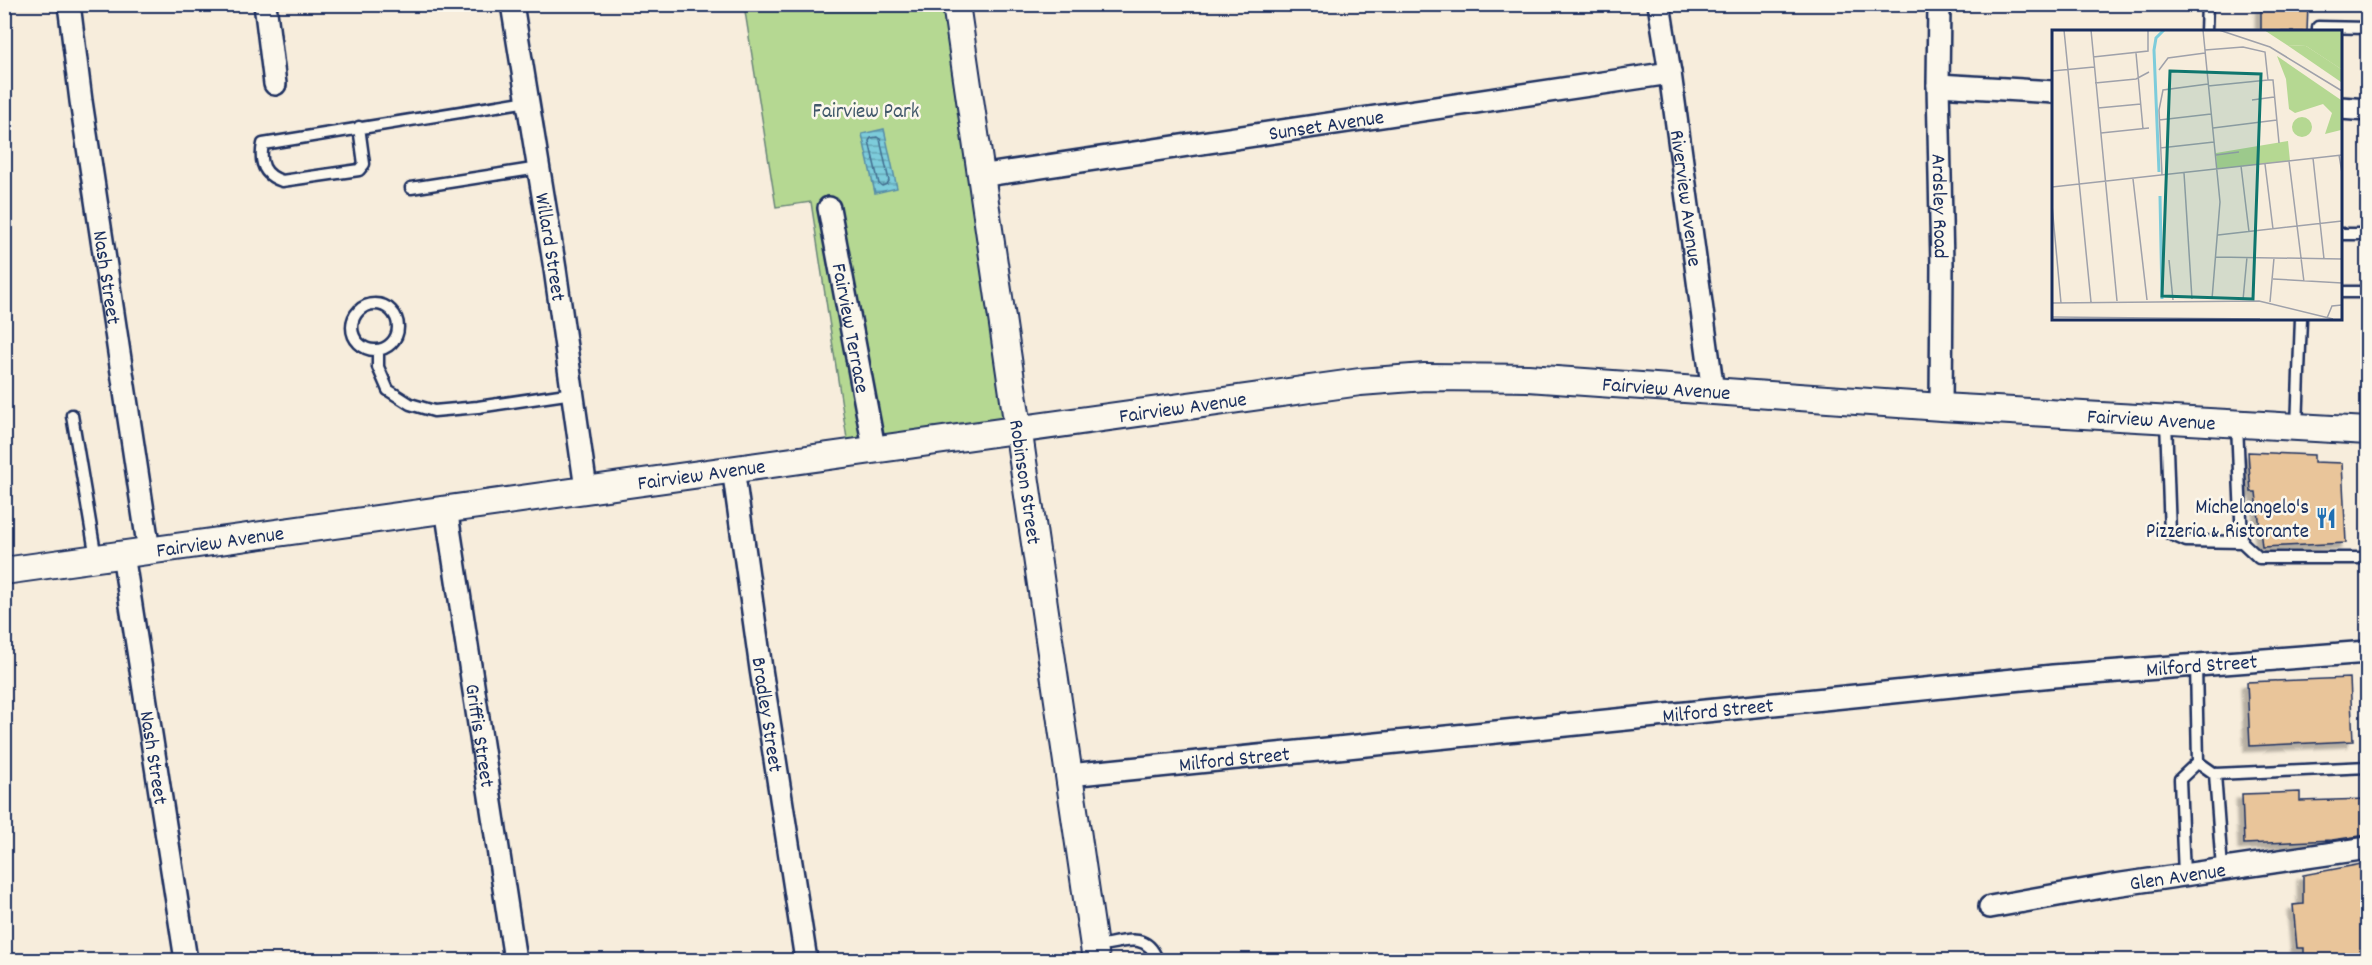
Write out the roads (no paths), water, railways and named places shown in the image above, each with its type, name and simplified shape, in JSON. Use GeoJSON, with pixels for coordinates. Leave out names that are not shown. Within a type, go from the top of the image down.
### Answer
{"type":"FeatureCollection","features":[{"type":"Feature","properties":{"kind":"street","name":"Nash Street"},"geometry":{"type":"LineString","coordinates":[[69,4],[81,101],[149,551]]}},
{"type":"Feature","properties":{"kind":"street"},"geometry":{"type":"LineString","coordinates":[[265,4],[275,84]]}},
{"type":"Feature","properties":{"kind":"street","name":"Willard Street"},"geometry":{"type":"LineString","coordinates":[[512,4],[539,168],[586,489]]}},
{"type":"Feature","properties":{"kind":"street","name":"Robinson Street"},"geometry":{"type":"LineString","coordinates":[[956,4],[1095,954]]}},
{"type":"Feature","properties":{"kind":"street","name":"Riverview Avenue"},"geometry":{"type":"LineString","coordinates":[[1659,4],[1713,392]]}},
{"type":"Feature","properties":{"kind":"street","name":"Ardsley Road"},"geometry":{"type":"LineString","coordinates":[[1939,4],[1941,407]]}},
{"type":"Feature","properties":{"kind":"street","name":"Sunset Avenue"},"geometry":{"type":"LineString","coordinates":[[980,176],[1670,73]]}},
{"type":"Feature","properties":{"kind":"street"},"geometry":{"type":"LineString","coordinates":[[1938,85],[2052,92]]}},
{"type":"Feature","properties":{"kind":"street"},"geometry":{"type":"LineString","coordinates":[[2342,108],[2367,110]]}},
{"type":"Feature","properties":{"kind":"street","name":"Fairview Terrace"},"geometry":{"type":"LineString","coordinates":[[829,208],[874,448]]}},
{"type":"Feature","properties":{"kind":"street","name":"Fairview Avenue"},"geometry":{"type":"LineString","coordinates":[[4,571],[1360,381],[1425,377],[1528,378],[1941,407],[2367,431]]}},
{"type":"Feature","properties":{"kind":"street","name":"Bradley Street"},"geometry":{"type":"LineString","coordinates":[[733,468],[761,669],[806,960]]}},
{"type":"Feature","properties":{"kind":"street","name":"Griffis Street"},"geometry":{"type":"LineString","coordinates":[[446,508],[514,960]]}},
{"type":"Feature","properties":{"kind":"street","name":"Nash Street"},"geometry":{"type":"LineString","coordinates":[[123,554],[186,960]]}},
{"type":"Feature","properties":{"kind":"street","name":"Milford Street"},"geometry":{"type":"LineString","coordinates":[[1069,776],[2053,676],[2367,652]]}},
{"type":"Feature","properties":{"kind":"street","name":"Glen Avenue"},"geometry":{"type":"LineString","coordinates":[[1990,907],[2367,848]]}},
{"type":"Feature","properties":{"kind":"lane"},"geometry":{"type":"LineString","coordinates":[[2206,4],[2206,30]]}},
{"type":"Feature","properties":{"kind":"lane"},"geometry":{"type":"LineString","coordinates":[[2318,29],[2367,28]]}},
{"type":"Feature","properties":{"kind":"lane"},"geometry":{"type":"LineString","coordinates":[[359,127],[364,164],[359,170],[282,181],[270,177],[263,167],[263,144],[359,127],[528,101]]}},
{"type":"Feature","properties":{"kind":"lane"},"geometry":{"type":"LineString","coordinates":[[411,188],[539,168]]}},
{"type":"Feature","properties":{"kind":"lane"},"geometry":{"type":"LineString","coordinates":[[2342,234],[2367,234]]}},
{"type":"Feature","properties":{"kind":"lane"},"geometry":{"type":"LineString","coordinates":[[2342,292],[2367,291]]}},
{"type":"Feature","properties":{"kind":"lane"},"geometry":{"type":"LineString","coordinates":[[372,303],[387,306],[397,317],[399,324],[396,338],[385,348],[378,350],[362,346],[353,333],[354,317],[364,306],[372,303]]}},
{"type":"Feature","properties":{"kind":"lane"},"geometry":{"type":"LineString","coordinates":[[2297,428],[2301,320]]}},
{"type":"Feature","properties":{"kind":"lane"},"geometry":{"type":"LineString","coordinates":[[378,350],[378,367],[388,390],[410,404],[434,411],[573,393]]}},
{"type":"Feature","properties":{"kind":"lane"},"geometry":{"type":"LineString","coordinates":[[72,415],[96,558]]}},
{"type":"Feature","properties":{"kind":"lane"},"geometry":{"type":"LineString","coordinates":[[2166,420],[2170,534],[2186,541],[2242,542],[2259,558],[2367,558]]}},
{"type":"Feature","properties":{"kind":"lane"},"geometry":{"type":"LineString","coordinates":[[2237,424],[2242,542]]}},
{"type":"Feature","properties":{"kind":"lane"},"geometry":{"type":"LineString","coordinates":[[2184,875],[2180,779],[2198,762],[2196,665]]}},
{"type":"Feature","properties":{"kind":"lane"},"geometry":{"type":"LineString","coordinates":[[2198,762],[2216,774],[2367,767]]}},
{"type":"Feature","properties":{"kind":"lane"},"geometry":{"type":"LineString","coordinates":[[2216,774],[2222,869]]}},
{"type":"Feature","properties":{"kind":"lane"},"geometry":{"type":"LineString","coordinates":[[1095,954],[1136,940],[1146,942],[1153,950],[1157,960]]}},
{"type":"Feature","properties":{"kind":"water"},"geometry":{"type":"Polygon","coordinates":[[[884,129],[897,188],[875,193],[862,134],[884,129]]]}},
{"type":"Feature","properties":{"kind":"place","name":"Michelangelo's Pizzeria & Ristorante"},"geometry":{"type":"Point","coordinates":[2326,518]}},
{"type":"Feature","properties":{"kind":"park label","name":"Fairview Park"},"geometry":{"type":"Point","coordinates":[866,110]}}]}
